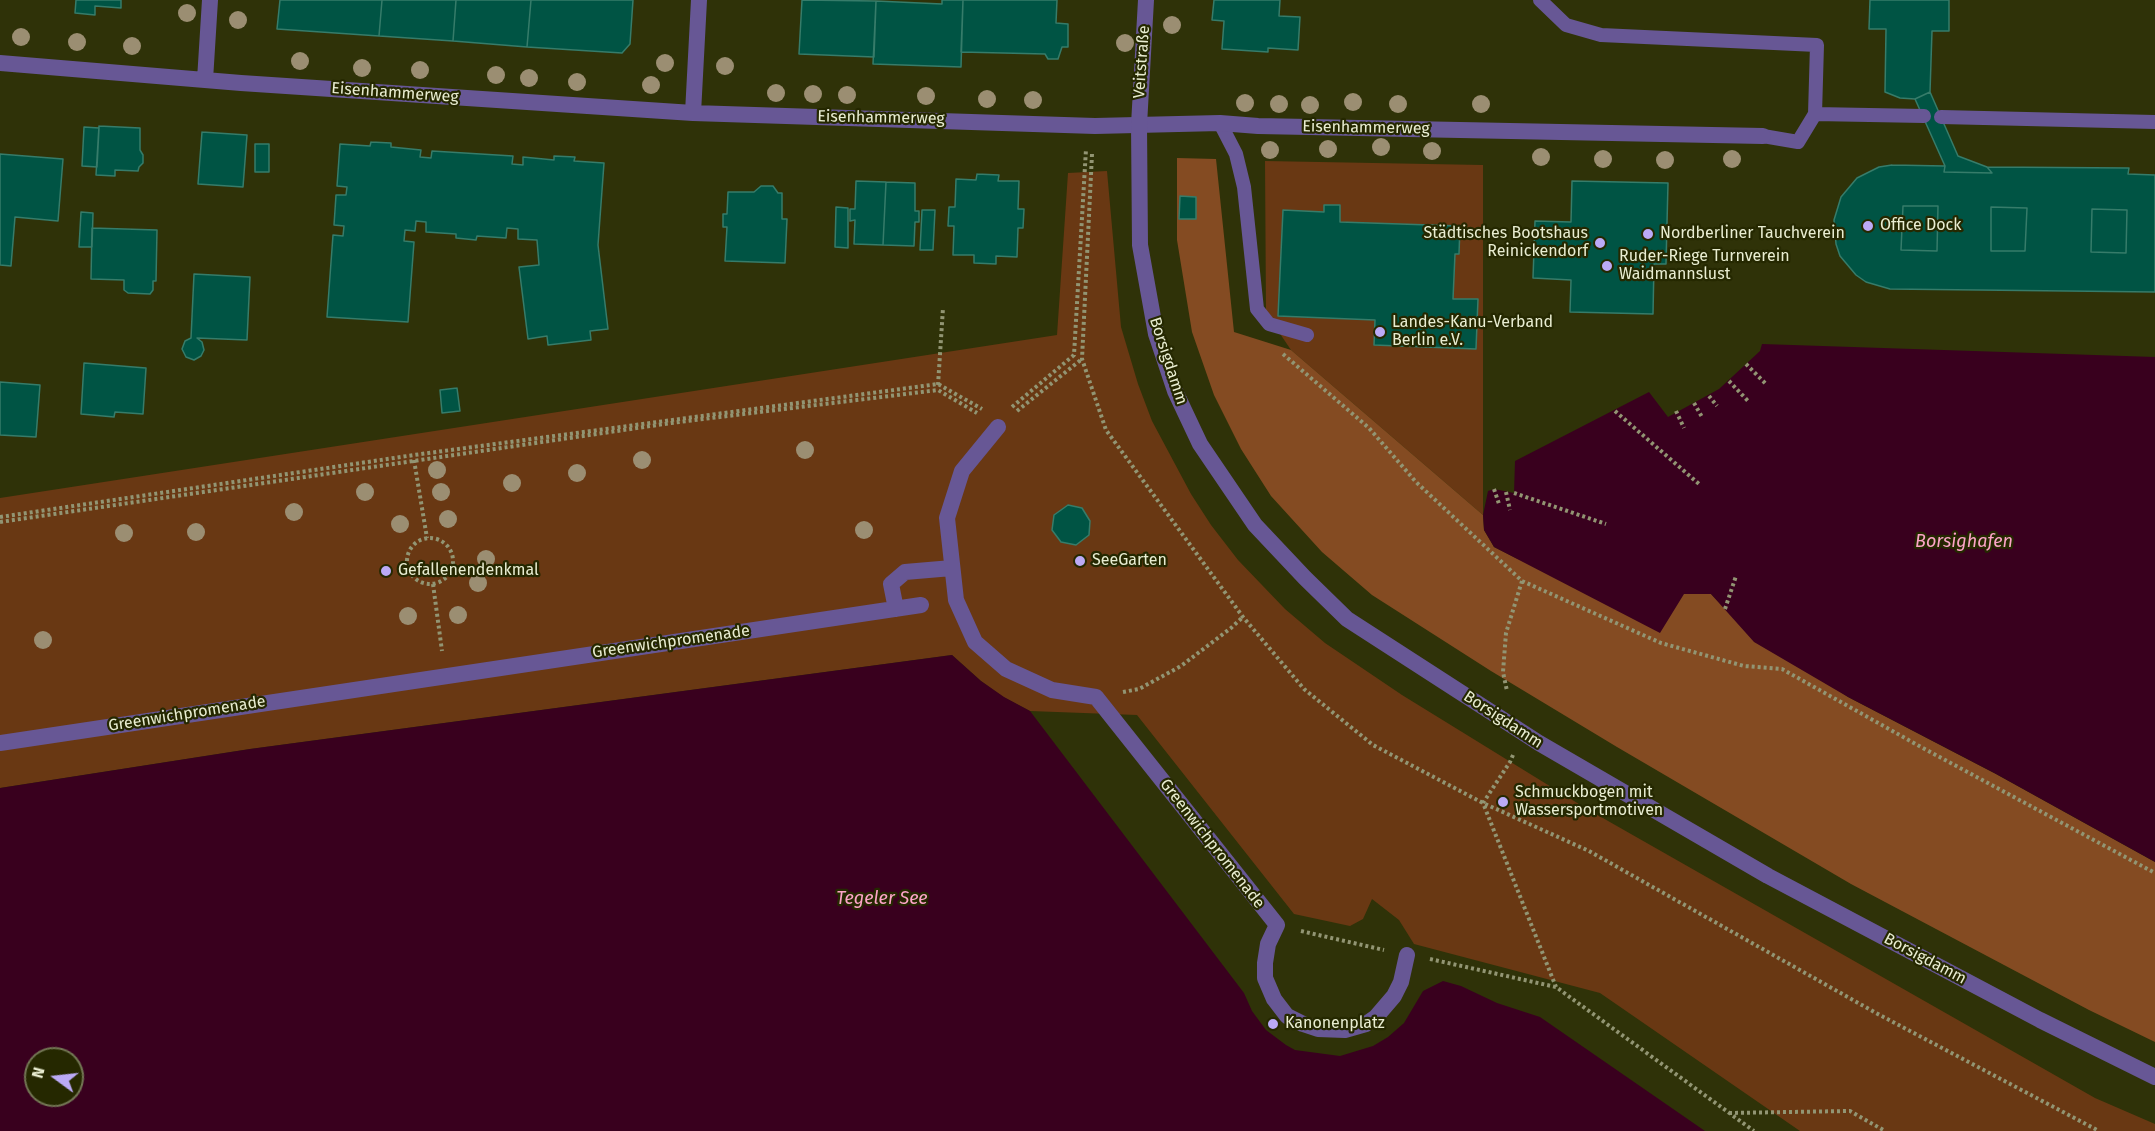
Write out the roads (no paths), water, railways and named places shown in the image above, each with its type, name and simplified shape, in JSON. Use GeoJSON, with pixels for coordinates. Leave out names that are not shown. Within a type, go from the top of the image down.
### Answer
{"type":"FeatureCollection","features":[{"type":"Feature","properties":{"kind":"street"},"geometry":{"type":"LineString","coordinates":[[205,80],[210,0]]}},
{"type":"Feature","properties":{"kind":"street"},"geometry":{"type":"LineString","coordinates":[[693,113],[699,0]]}},
{"type":"Feature","properties":{"kind":"street","name":"Veitstraße"},"geometry":{"type":"LineString","coordinates":[[1139,125],[1146,0]]}},
{"type":"Feature","properties":{"kind":"street","name":"Eisenhammerweg"},"geometry":{"type":"LineString","coordinates":[[0,63],[205,80],[693,113],[1087,125],[1220,123],[1258,126],[1763,136]]}},
{"type":"Feature","properties":{"kind":"street","name":"Borsigdamm"},"geometry":{"type":"LineString","coordinates":[[1139,125],[1140,245],[1156,334],[1175,391],[1200,444],[1255,525],[1347,619],[1539,743],[1768,876],[2040,1020],[2155,1077]]}},
{"type":"Feature","properties":{"kind":"street"},"geometry":{"type":"LineString","coordinates":[[896,609],[891,584],[905,572],[952,568],[947,518],[962,471],[998,417]]}},
{"type":"Feature","properties":{"kind":"street","name":"Greenwichpromenade"},"geometry":{"type":"LineString","coordinates":[[952,568],[949,601],[975,642],[1006,669],[1052,690],[1096,698],[1277,925],[1268,944],[1265,978],[1275,999],[1287,1016],[1318,1029],[1345,1030],[1366,1024],[1376,1017],[1394,996],[1401,982],[1407,955]]}},
{"type":"Feature","properties":{"kind":"street","name":"Greenwichpromenade"},"geometry":{"type":"LineString","coordinates":[[0,743],[921,605]]}},
{"type":"Feature","properties":{"kind":"lane"},"geometry":{"type":"LineString","coordinates":[[1540,0],[1566,25],[1601,35],[1817,45],[1815,114],[1798,142],[1763,136]]}},
{"type":"Feature","properties":{"kind":"lane"},"geometry":{"type":"LineString","coordinates":[[1815,114],[1924,117]]}},
{"type":"Feature","properties":{"kind":"lane"},"geometry":{"type":"LineString","coordinates":[[1941,117],[2155,122]]}},
{"type":"Feature","properties":{"kind":"lane"},"geometry":{"type":"LineString","coordinates":[[1220,123],[1236,154],[1244,187],[1257,309],[1269,324],[1307,335]]}},
{"type":"Feature","properties":{"kind":"water","name":"Borsighafen"},"geometry":{"type":"Polygon","coordinates":[[[1762,344],[2155,357],[2155,862],[1996,774],[1848,697],[1754,642],[1711,594],[1684,594],[1660,633],[1494,547],[1484,530],[1483,515],[1488,491],[1494,489],[1514,493],[1515,461],[1649,392],[1668,417],[1719,389],[1760,351],[1762,344]]]}},
{"type":"Feature","properties":{"kind":"water","name":"Tegeler See"},"geometry":{"type":"Polygon","coordinates":[[[952,655],[981,681],[1030,711],[1244,993],[1252,1011],[1266,1030],[1286,1045],[1295,1050],[1340,1056],[1373,1046],[1404,1023],[1423,991],[1443,981],[1461,986],[1497,1003],[1540,1017],[1705,1131],[0,1131],[0,788],[250,749],[952,655]]]}},
{"type":"Feature","properties":{"kind":"place","name":"Office Dock"},"geometry":{"type":"Point","coordinates":[1868,226]}},
{"type":"Feature","properties":{"kind":"place","name":"Nordberliner Tauchverein"},"geometry":{"type":"Point","coordinates":[1648,234]}},
{"type":"Feature","properties":{"kind":"place","name":"Städtisches Bootshaus Reinickendorf"},"geometry":{"type":"Point","coordinates":[1600,243]}},
{"type":"Feature","properties":{"kind":"place","name":"Ruder-Riege Turnverein Waidmannslust"},"geometry":{"type":"Point","coordinates":[1607,266]}},
{"type":"Feature","properties":{"kind":"place","name":"Landes-Kanu-Verband Berlin e.V."},"geometry":{"type":"Point","coordinates":[1380,332]}},
{"type":"Feature","properties":{"kind":"place","name":"SeeGarten"},"geometry":{"type":"Point","coordinates":[1080,561]}},
{"type":"Feature","properties":{"kind":"place","name":"Gefallenendenkmal"},"geometry":{"type":"Point","coordinates":[386,571]}},
{"type":"Feature","properties":{"kind":"place","name":"Schmuckbogen mit Wassersportmotiven"},"geometry":{"type":"Point","coordinates":[1503,802]}},
{"type":"Feature","properties":{"kind":"place","name":"Kanonenplatz"},"geometry":{"type":"Point","coordinates":[1273,1024]}}]}
